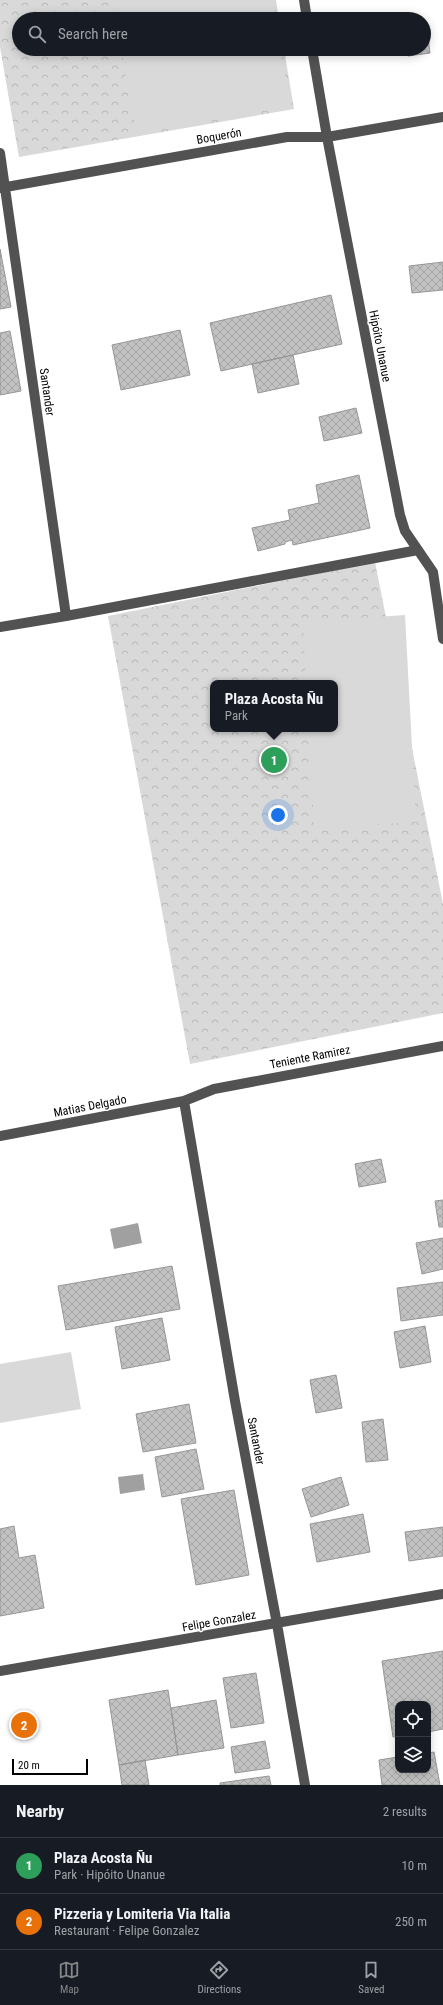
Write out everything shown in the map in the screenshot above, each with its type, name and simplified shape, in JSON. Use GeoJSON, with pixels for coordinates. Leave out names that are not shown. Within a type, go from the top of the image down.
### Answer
{"type":"FeatureCollection","features":[{"type":"Feature","properties":{"kind":"street"},"geometry":{"type":"LineString","coordinates":[[304,0],[306,12]]}},
{"type":"Feature","properties":{"kind":"street","name":"Hipóito Unanue"},"geometry":{"type":"LineString","coordinates":[[313,56],[327,137],[400,515],[405,531],[433,572],[443,639]]}},
{"type":"Feature","properties":{"kind":"street","name":"Boquerón"},"geometry":{"type":"LineString","coordinates":[[3,187],[287,137],[327,137],[443,117]]}},
{"type":"Feature","properties":{"kind":"street","name":"Santander"},"geometry":{"type":"LineString","coordinates":[[0,153],[3,187],[66,616]]}},
{"type":"Feature","properties":{"kind":"street"},"geometry":{"type":"LineString","coordinates":[[0,627],[48,620],[418,550]]}},
{"type":"Feature","properties":{"kind":"street"},"geometry":{"type":"LineString","coordinates":[[433,572],[443,570]]}},
{"type":"Feature","properties":{"kind":"street","name":"Teniente Ramirez"},"geometry":{"type":"LineString","coordinates":[[184,1101],[214,1089],[443,1046]]}},
{"type":"Feature","properties":{"kind":"street","name":"Santander"},"geometry":{"type":"LineString","coordinates":[[184,1101],[235,1401],[277,1624],[305,1785]]}},
{"type":"Feature","properties":{"kind":"street","name":"Matias Delgado"},"geometry":{"type":"LineString","coordinates":[[0,1136],[184,1101]]}},
{"type":"Feature","properties":{"kind":"street","name":"Felipe Gonzalez"},"geometry":{"type":"LineString","coordinates":[[0,1671],[443,1594]]}},
{"type":"Feature","properties":{"kind":"green space"},"geometry":{"type":"Polygon","coordinates":[[[0,0],[276,0],[278,12],[12,12],[12,56],[285,56],[294,109],[19,157],[0,47],[0,0]]]}},
{"type":"Feature","properties":{"kind":"green space"},"geometry":{"type":"Polygon","coordinates":[[[113,0],[271,0],[274,12],[115,12],[113,0]]]}},
{"type":"Feature","properties":{"kind":"green space"},"geometry":{"type":"Polygon","coordinates":[[[122,56],[281,56],[291,106],[137,134],[122,56]]]}},
{"type":"Feature","properties":{"kind":"green space"},"geometry":{"type":"Polygon","coordinates":[[[375,562],[443,904],[443,1013],[190,1064],[108,616],[375,562]]]}},
{"type":"Feature","properties":{"kind":"green space"},"geometry":{"type":"Polygon","coordinates":[[[405,615],[416,822],[314,828],[309,732],[338,732],[338,680],[306,680],[303,622],[405,615]]]}},
{"type":"Feature","properties":{"kind":"green space"},"geometry":{"type":"Polygon","coordinates":[[[71,1352],[81,1409],[0,1423],[0,1364],[71,1352]]]}},
{"type":"Feature","properties":{"kind":"shaded area"},"geometry":{"type":"Polygon","coordinates":[[[138,1223],[142,1243],[114,1249],[110,1229],[138,1223]]]}},
{"type":"Feature","properties":{"kind":"shaded area"},"geometry":{"type":"Polygon","coordinates":[[[143,1474],[145,1490],[120,1494],[118,1477],[143,1474]]]}},
{"type":"Feature","properties":{"kind":"building"},"geometry":{"type":"Polygon","coordinates":[[[0,249],[11,307],[0,309],[0,249]]]}},
{"type":"Feature","properties":{"kind":"building"},"geometry":{"type":"Polygon","coordinates":[[[443,262],[443,290],[412,293],[409,266],[443,262]]]}},
{"type":"Feature","properties":{"kind":"building"},"geometry":{"type":"Polygon","coordinates":[[[331,295],[342,344],[221,371],[210,323],[331,295]]]}},
{"type":"Feature","properties":{"kind":"building"},"geometry":{"type":"Polygon","coordinates":[[[180,330],[190,375],[121,390],[112,345],[180,330]]]}},
{"type":"Feature","properties":{"kind":"building"},"geometry":{"type":"Polygon","coordinates":[[[10,331],[21,391],[0,395],[0,333],[10,331]]]}},
{"type":"Feature","properties":{"kind":"building"},"geometry":{"type":"Polygon","coordinates":[[[293,355],[299,384],[258,393],[252,364],[293,355]]]}},
{"type":"Feature","properties":{"kind":"building"},"geometry":{"type":"Polygon","coordinates":[[[356,408],[362,433],[324,441],[319,417],[356,408]]]}},
{"type":"Feature","properties":{"kind":"building"},"geometry":{"type":"Polygon","coordinates":[[[359,475],[370,528],[293,545],[292,540],[285,542],[285,544],[258,551],[252,528],[290,520],[288,510],[319,503],[316,485],[359,475]]]}},
{"type":"Feature","properties":{"kind":"building"},"geometry":{"type":"Polygon","coordinates":[[[381,1159],[386,1182],[359,1187],[355,1164],[381,1159]]]}},
{"type":"Feature","properties":{"kind":"building"},"geometry":{"type":"Polygon","coordinates":[[[443,1200],[443,1227],[439,1227],[435,1201],[443,1200]]]}},
{"type":"Feature","properties":{"kind":"building"},"geometry":{"type":"Polygon","coordinates":[[[443,1238],[443,1269],[422,1274],[416,1243],[443,1238]]]}},
{"type":"Feature","properties":{"kind":"building"},"geometry":{"type":"Polygon","coordinates":[[[172,1266],[180,1309],[66,1330],[58,1286],[172,1266]]]}},
{"type":"Feature","properties":{"kind":"building"},"geometry":{"type":"Polygon","coordinates":[[[443,1282],[443,1315],[401,1321],[397,1288],[443,1282]]]}},
{"type":"Feature","properties":{"kind":"building"},"geometry":{"type":"Polygon","coordinates":[[[162,1318],[170,1360],[122,1369],[115,1327],[162,1318]]]}},
{"type":"Feature","properties":{"kind":"building"},"geometry":{"type":"Polygon","coordinates":[[[425,1326],[431,1362],[400,1368],[394,1332],[425,1326]]]}},
{"type":"Feature","properties":{"kind":"building"},"geometry":{"type":"Polygon","coordinates":[[[336,1375],[342,1408],[316,1413],[310,1380],[336,1375]]]}},
{"type":"Feature","properties":{"kind":"building"},"geometry":{"type":"Polygon","coordinates":[[[189,1404],[196,1443],[143,1452],[136,1414],[189,1404]]]}},
{"type":"Feature","properties":{"kind":"building"},"geometry":{"type":"Polygon","coordinates":[[[383,1419],[388,1460],[366,1462],[362,1422],[383,1419]]]}},
{"type":"Feature","properties":{"kind":"building"},"geometry":{"type":"Polygon","coordinates":[[[196,1449],[204,1489],[162,1497],[155,1457],[196,1449]]]}},
{"type":"Feature","properties":{"kind":"building"},"geometry":{"type":"Polygon","coordinates":[[[341,1477],[349,1505],[311,1517],[302,1489],[341,1477]]]}},
{"type":"Feature","properties":{"kind":"building"},"geometry":{"type":"Polygon","coordinates":[[[234,1490],[249,1575],[196,1585],[181,1499],[234,1490]]]}},
{"type":"Feature","properties":{"kind":"building"},"geometry":{"type":"Polygon","coordinates":[[[363,1514],[370,1552],[317,1562],[310,1524],[363,1514]]]}},
{"type":"Feature","properties":{"kind":"building"},"geometry":{"type":"Polygon","coordinates":[[[14,1526],[19,1558],[35,1555],[44,1608],[0,1616],[0,1529],[14,1526]]]}},
{"type":"Feature","properties":{"kind":"building"},"geometry":{"type":"Polygon","coordinates":[[[443,1527],[443,1556],[409,1561],[405,1532],[443,1527]]]}},
{"type":"Feature","properties":{"kind":"building"},"geometry":{"type":"Polygon","coordinates":[[[443,1651],[443,1729],[431,1731],[431,1701],[395,1701],[395,1737],[393,1737],[382,1661],[443,1651]]]}},
{"type":"Feature","properties":{"kind":"building"},"geometry":{"type":"Polygon","coordinates":[[[256,1673],[264,1723],[231,1728],[223,1678],[256,1673]]]}},
{"type":"Feature","properties":{"kind":"building"},"geometry":{"type":"Polygon","coordinates":[[[168,1690],[178,1755],[119,1765],[109,1700],[168,1690]]]}},
{"type":"Feature","properties":{"kind":"building"},"geometry":{"type":"Polygon","coordinates":[[[216,1700],[224,1748],[178,1755],[171,1708],[216,1700]]]}},
{"type":"Feature","properties":{"kind":"building"},"geometry":{"type":"Polygon","coordinates":[[[265,1741],[270,1768],[235,1773],[231,1747],[265,1741]]]}},
{"type":"Feature","properties":{"kind":"building"},"geometry":{"type":"Polygon","coordinates":[[[431,1752],[434,1752],[440,1785],[382,1785],[379,1760],[395,1757],[395,1773],[431,1773],[431,1752]]]}},
{"type":"Feature","properties":{"kind":"building"},"geometry":{"type":"Polygon","coordinates":[[[145,1760],[149,1785],[122,1785],[119,1765],[145,1760]]]}},
{"type":"Feature","properties":{"kind":"building"},"geometry":{"type":"Polygon","coordinates":[[[269,1776],[271,1785],[220,1785],[220,1783],[269,1776]]]}},
{"type":"Feature","properties":{"kind":"place","name":"Plaza Acosta Ñu"},"geometry":{"type":"Point","coordinates":[274,760]}},
{"type":"Feature","properties":{"kind":"place","name":"Pizzeria y Lomiteria Via Italia"},"geometry":{"type":"Point","coordinates":[24,1725]}}]}
